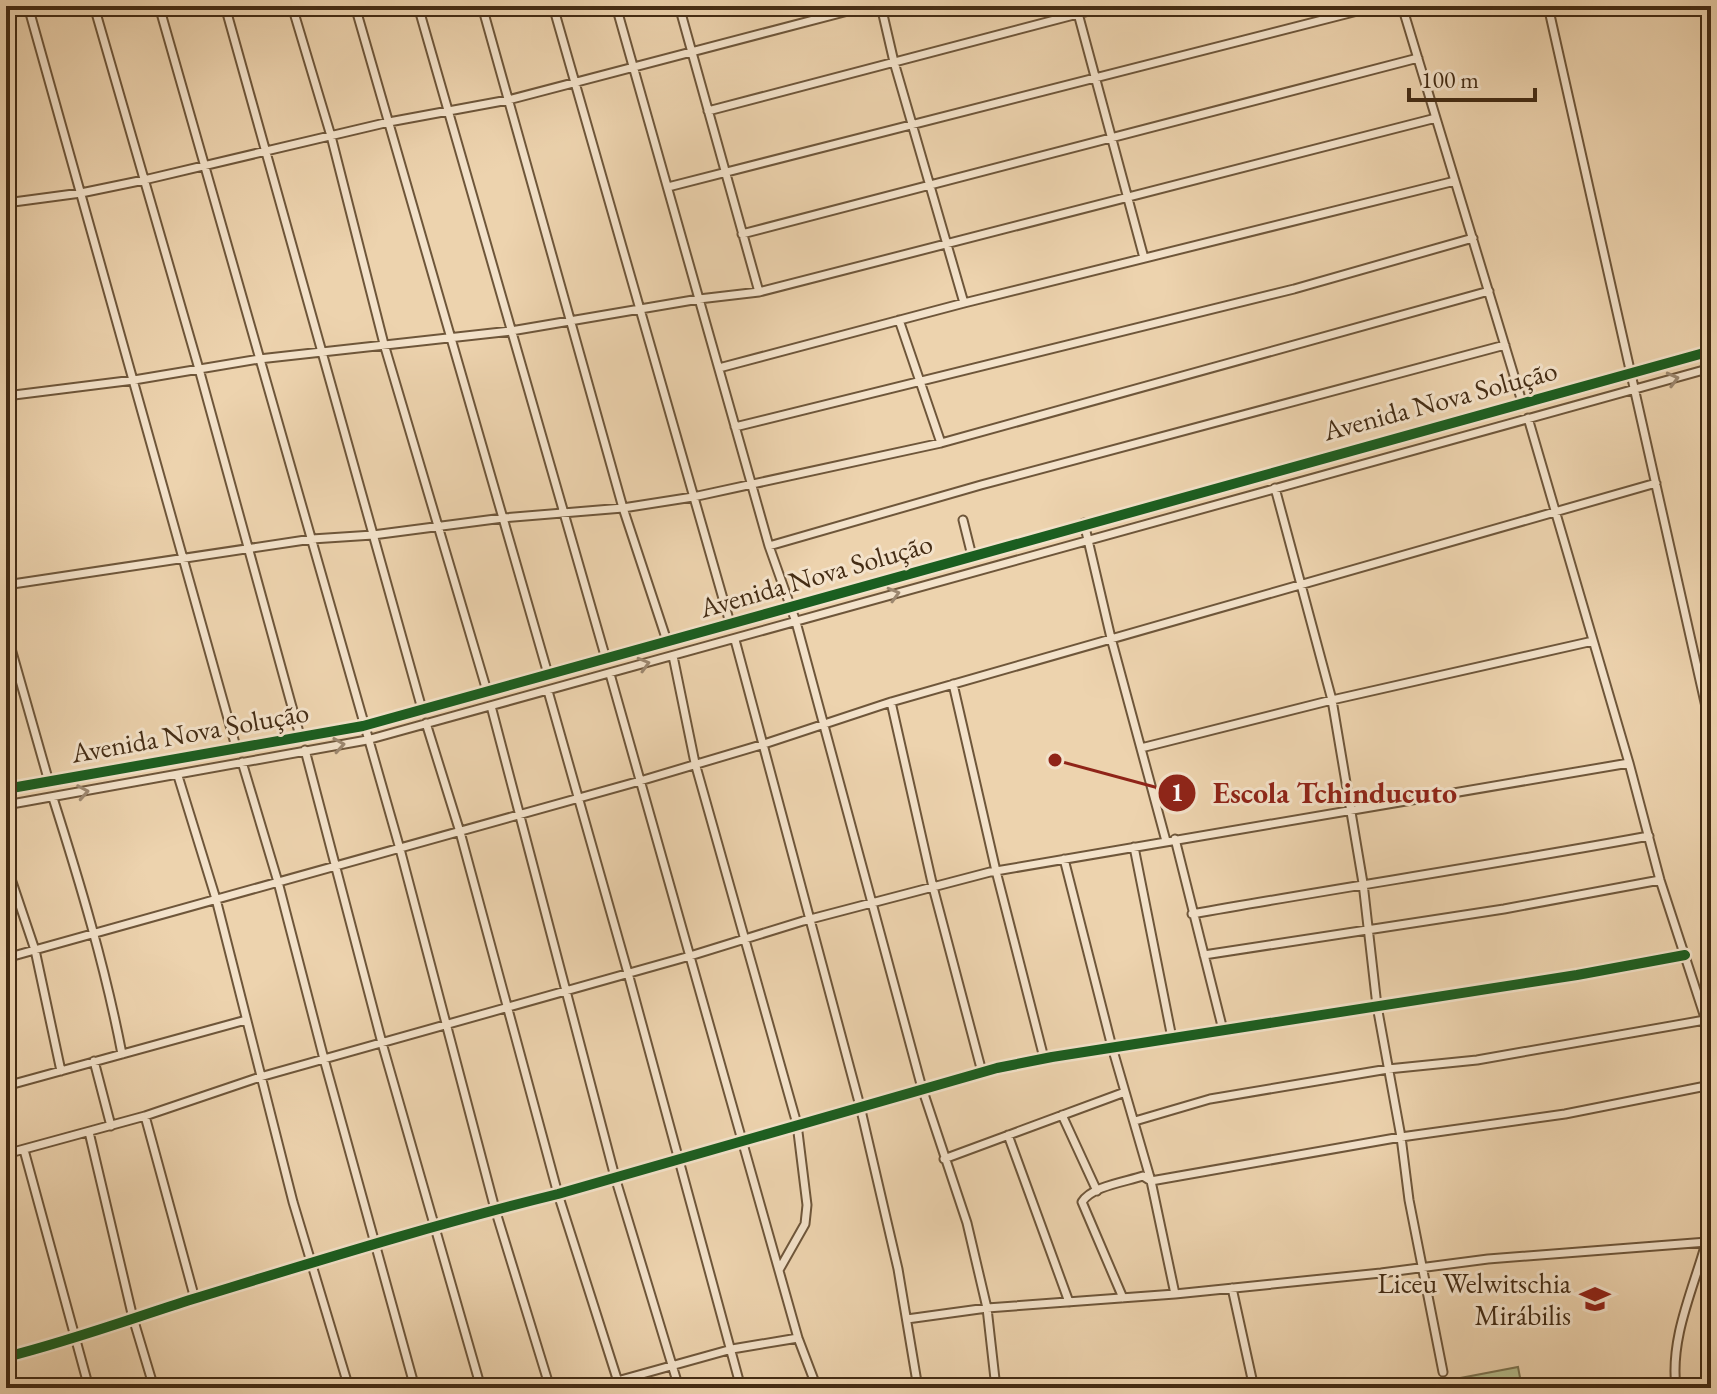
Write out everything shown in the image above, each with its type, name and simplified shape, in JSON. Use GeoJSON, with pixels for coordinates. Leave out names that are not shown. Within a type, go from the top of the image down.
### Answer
{"type":"FeatureCollection","features":[{"type":"Feature","properties":{"kind":"street"},"geometry":{"type":"LineString","coordinates":[[6,13],[58,6]]}},
{"type":"Feature","properties":{"kind":"street"},"geometry":{"type":"LineString","coordinates":[[94,6],[199,369],[300,736]]}},
{"type":"Feature","properties":{"kind":"street"},"geometry":{"type":"LineString","coordinates":[[159,6],[400,849],[495,1209],[550,1388]]}},
{"type":"Feature","properties":{"kind":"street"},"geometry":{"type":"LineString","coordinates":[[225,6],[422,709]]}},
{"type":"Feature","properties":{"kind":"street"},"geometry":{"type":"LineString","coordinates":[[292,6],[331,136],[384,344],[487,691]]}},
{"type":"Feature","properties":{"kind":"street"},"geometry":{"type":"LineString","coordinates":[[355,6],[548,674]]}},
{"type":"Feature","properties":{"kind":"street"},"geometry":{"type":"LineString","coordinates":[[418,6],[606,659]]}},
{"type":"Feature","properties":{"kind":"street"},"geometry":{"type":"LineString","coordinates":[[482,6],[623,508],[667,641]]}},
{"type":"Feature","properties":{"kind":"street"},"geometry":{"type":"LineString","coordinates":[[553,6],[730,623]]}},
{"type":"Feature","properties":{"kind":"street"},"geometry":{"type":"LineString","coordinates":[[616,6],[769,546],[796,622],[922,1088],[967,1223],[987,1308],[996,1388]]}},
{"type":"Feature","properties":{"kind":"street"},"geometry":{"type":"LineString","coordinates":[[679,6],[759,292]]}},
{"type":"Feature","properties":{"kind":"street"},"geometry":{"type":"LineString","coordinates":[[6,203],[81,193],[389,122],[508,100],[867,6]]}},
{"type":"Feature","properties":{"kind":"street"},"geometry":{"type":"LineString","coordinates":[[881,6],[894,62],[964,303]]}},
{"type":"Feature","properties":{"kind":"street"},"geometry":{"type":"LineString","coordinates":[[708,111],[1077,10],[1108,6]]}},
{"type":"Feature","properties":{"kind":"street"},"geometry":{"type":"LineString","coordinates":[[668,187],[1377,6]]}},
{"type":"Feature","properties":{"kind":"street"},"geometry":{"type":"LineString","coordinates":[[1402,6],[1522,402]]}},
{"type":"Feature","properties":{"kind":"street"},"geometry":{"type":"LineString","coordinates":[[1548,6],[1711,729]]}},
{"type":"Feature","properties":{"kind":"street"},"geometry":{"type":"LineString","coordinates":[[29,8],[236,747]]}},
{"type":"Feature","properties":{"kind":"street"},"geometry":{"type":"LineString","coordinates":[[1077,10],[1144,258]]}},
{"type":"Feature","properties":{"kind":"street"},"geometry":{"type":"LineString","coordinates":[[742,234],[1418,58]]}},
{"type":"Feature","properties":{"kind":"street"},"geometry":{"type":"LineString","coordinates":[[6,396],[134,380],[259,359],[511,331],[699,299],[759,292],[1436,118]]}},
{"type":"Feature","properties":{"kind":"street"},"geometry":{"type":"LineString","coordinates":[[719,368],[964,303],[1455,181]]}},
{"type":"Feature","properties":{"kind":"street"},"geometry":{"type":"LineString","coordinates":[[735,427],[1294,289],[1473,238]]}},
{"type":"Feature","properties":{"kind":"street"},"geometry":{"type":"LineString","coordinates":[[6,585],[312,539],[623,508],[693,497],[941,443],[1489,291]]}},
{"type":"Feature","properties":{"kind":"street"},"geometry":{"type":"LineString","coordinates":[[899,320],[941,443]]}},
{"type":"Feature","properties":{"kind":"street"},"geometry":{"type":"LineString","coordinates":[[769,546],[997,481],[1505,345]]}},
{"type":"Feature","properties":{"kind":"street","name":"Avenida Nova Solução"},"geometry":{"type":"LineString","coordinates":[[6,789],[363,726],[1711,351]]}},
{"type":"Feature","properties":{"kind":"street","name":"Avenida Nova Solução"},"geometry":{"type":"LineString","coordinates":[[6,805],[367,740],[1711,368]]}},
{"type":"Feature","properties":{"kind":"street"},"geometry":{"type":"LineString","coordinates":[[1528,418],[1660,880],[1711,1036]]}},
{"type":"Feature","properties":{"kind":"street"},"geometry":{"type":"LineString","coordinates":[[6,958],[640,781],[891,702],[1656,483]]}},
{"type":"Feature","properties":{"kind":"street"},"geometry":{"type":"LineString","coordinates":[[1275,488],[1332,700],[1363,883],[1377,1006],[1420,1266],[1443,1372]]}},
{"type":"Feature","properties":{"kind":"street"},"geometry":{"type":"LineString","coordinates":[[963,520],[972,556]]}},
{"type":"Feature","properties":{"kind":"street"},"geometry":{"type":"LineString","coordinates":[[1084,523],[1141,748],[1204,955],[1223,1030]]}},
{"type":"Feature","properties":{"kind":"street"},"geometry":{"type":"LineString","coordinates":[[6,631],[49,782]]}},
{"type":"Feature","properties":{"kind":"street"},"geometry":{"type":"LineString","coordinates":[[735,640],[860,1106],[907,1319],[918,1388]]}},
{"type":"Feature","properties":{"kind":"street"},"geometry":{"type":"LineString","coordinates":[[1141,748],[1332,700],[1593,641]]}},
{"type":"Feature","properties":{"kind":"street"},"geometry":{"type":"LineString","coordinates":[[673,656],[695,763],[797,1124],[807,1205],[805,1224],[779,1270]]}},
{"type":"Feature","properties":{"kind":"street"},"geometry":{"type":"LineString","coordinates":[[610,674],[798,1338],[817,1388]]}},
{"type":"Feature","properties":{"kind":"street"},"geometry":{"type":"LineString","coordinates":[[953,684],[996,871],[1044,1058]]}},
{"type":"Feature","properties":{"kind":"street"},"geometry":{"type":"LineString","coordinates":[[548,691],[741,1388]]}},
{"type":"Feature","properties":{"kind":"street"},"geometry":{"type":"LineString","coordinates":[[891,702],[933,887],[982,1072]]}},
{"type":"Feature","properties":{"kind":"street"},"geometry":{"type":"LineString","coordinates":[[491,706],[615,1177],[679,1388]]}},
{"type":"Feature","properties":{"kind":"street"},"geometry":{"type":"LineString","coordinates":[[426,723],[460,832],[558,1194],[619,1384]]}},
{"type":"Feature","properties":{"kind":"street"},"geometry":{"type":"LineString","coordinates":[[305,750],[382,1043],[481,1388]]}},
{"type":"Feature","properties":{"kind":"street"},"geometry":{"type":"LineString","coordinates":[[242,762],[278,882],[415,1388]]}},
{"type":"Feature","properties":{"kind":"street"},"geometry":{"type":"LineString","coordinates":[[6,1154],[145,1116],[260,1077],[811,919],[996,871],[1351,811],[1427,795],[1629,763]]}},
{"type":"Feature","properties":{"kind":"street"},"geometry":{"type":"LineString","coordinates":[[178,776],[216,899],[289,1190],[349,1388]]}},
{"type":"Feature","properties":{"kind":"street"},"geometry":{"type":"LineString","coordinates":[[53,798],[95,932],[122,1054]]}},
{"type":"Feature","properties":{"kind":"street"},"geometry":{"type":"LineString","coordinates":[[1192,914],[1363,883],[1511,862],[1649,836]]}},
{"type":"Feature","properties":{"kind":"street"},"geometry":{"type":"LineString","coordinates":[[1134,847],[1172,1038]]}},
{"type":"Feature","properties":{"kind":"street"},"geometry":{"type":"LineString","coordinates":[[1064,859],[1112,1047],[1151,1181],[1175,1294]]}},
{"type":"Feature","properties":{"kind":"street"},"geometry":{"type":"LineString","coordinates":[[6,864],[35,950],[61,1071]]}},
{"type":"Feature","properties":{"kind":"street"},"geometry":{"type":"LineString","coordinates":[[1204,955],[1504,909],[1660,880]]}},
{"type":"Feature","properties":{"kind":"street"},"geometry":{"type":"LineString","coordinates":[[6,1357],[76,1339],[133,1318],[495,1209],[558,1194],[982,1072],[1044,1058],[1577,975],[1685,955]]}},
{"type":"Feature","properties":{"kind":"street"},"geometry":{"type":"LineString","coordinates":[[6,1086],[246,1020]]}},
{"type":"Feature","properties":{"kind":"street"},"geometry":{"type":"LineString","coordinates":[[1135,1121],[1210,1099],[1388,1069],[1477,1060],[1705,1020]]}},
{"type":"Feature","properties":{"kind":"street"},"geometry":{"type":"LineString","coordinates":[[94,1061],[111,1126]]}},
{"type":"Feature","properties":{"kind":"street"},"geometry":{"type":"LineString","coordinates":[[1123,1298],[1082,1202],[1097,1191],[1143,1176],[1151,1181],[1401,1137],[1565,1114],[1711,1085]]}},
{"type":"Feature","properties":{"kind":"street"},"geometry":{"type":"LineString","coordinates":[[944,1159],[1125,1092]]}},
{"type":"Feature","properties":{"kind":"street"},"geometry":{"type":"LineString","coordinates":[[1062,1115],[1097,1191]]}},
{"type":"Feature","properties":{"kind":"street"},"geometry":{"type":"LineString","coordinates":[[145,1116],[195,1299]]}},
{"type":"Feature","properties":{"kind":"street"},"geometry":{"type":"LineString","coordinates":[[89,1132],[133,1318],[154,1388]]}},
{"type":"Feature","properties":{"kind":"street"},"geometry":{"type":"LineString","coordinates":[[1008,1135],[1069,1302]]}},
{"type":"Feature","properties":{"kind":"street"},"geometry":{"type":"LineString","coordinates":[[24,1150],[89,1388]]}},
{"type":"Feature","properties":{"kind":"street"},"geometry":{"type":"LineString","coordinates":[[1676,1388],[1678,1337],[1711,1224]]}},
{"type":"Feature","properties":{"kind":"street"},"geometry":{"type":"LineString","coordinates":[[907,1319],[987,1308],[1175,1294],[1381,1273],[1420,1266],[1707,1242]]}},
{"type":"Feature","properties":{"kind":"street"},"geometry":{"type":"LineString","coordinates":[[1232,1288],[1254,1388]]}},
{"type":"Feature","properties":{"kind":"street"},"geometry":{"type":"LineString","coordinates":[[592,1388],[619,1384],[732,1349],[798,1338]]}},
{"type":"Feature","properties":{"kind":"green space"},"geometry":{"type":"Polygon","coordinates":[[[1518,1367],[1522,1388],[1408,1388],[1518,1367]]]}},
{"type":"Feature","properties":{"kind":"cycle path"},"geometry":{"type":"LineString","coordinates":[[6,789],[363,726],[1711,351]]}},
{"type":"Feature","properties":{"kind":"cycle path"},"geometry":{"type":"LineString","coordinates":[[6,1357],[375,1244],[997,1068],[1685,955]]}},
{"type":"Feature","properties":{"kind":"place","name":"Escola Tchinducuto"},"geometry":{"type":"Point","coordinates":[1055,760]}},
{"type":"Feature","properties":{"kind":"place","name":"Liceu Welwitschia Mirábilis"},"geometry":{"type":"Point","coordinates":[1595,1299]}}]}
